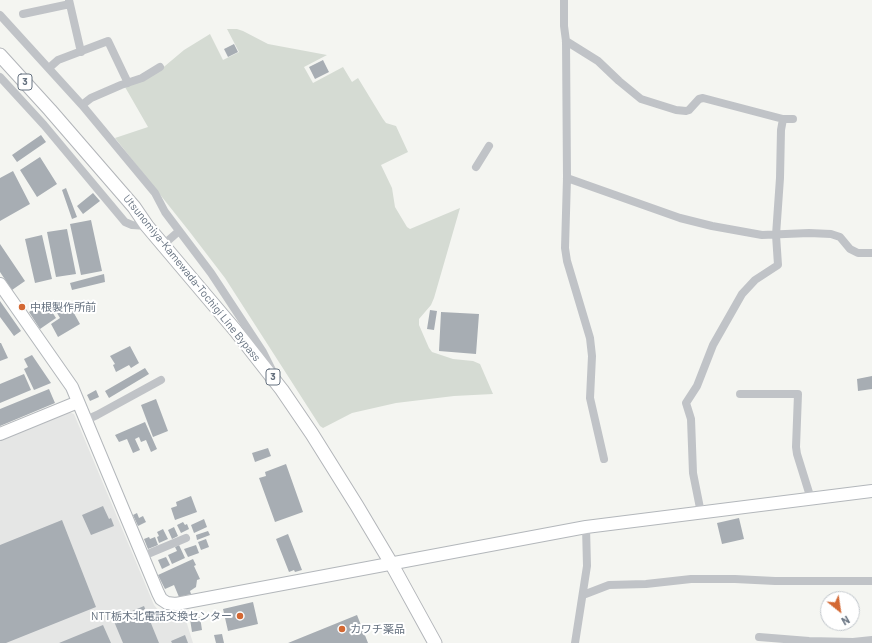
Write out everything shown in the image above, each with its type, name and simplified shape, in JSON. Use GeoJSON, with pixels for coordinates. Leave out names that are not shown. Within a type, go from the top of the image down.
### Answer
{"type":"FeatureCollection","features":[{"type":"Feature","properties":{"kind":"main road","name":"Utsunomiya-Kamewada-Tochigi Line Bypass"},"geometry":{"type":"LineString","coordinates":[[0,55],[134,207],[147,226],[252,350],[282,390],[328,460],[391,563],[434,643]]}},
{"type":"Feature","properties":{"kind":"street"},"geometry":{"type":"LineString","coordinates":[[564,0],[564,26],[566,41],[567,178],[565,248],[590,338],[592,356],[590,398],[604,460]]}},
{"type":"Feature","properties":{"kind":"street"},"geometry":{"type":"LineString","coordinates":[[23,14],[69,2],[81,52]]}},
{"type":"Feature","properties":{"kind":"street"},"geometry":{"type":"LineString","coordinates":[[0,15],[82,105],[155,193],[165,212],[211,273],[248,329],[282,390]]}},
{"type":"Feature","properties":{"kind":"street"},"geometry":{"type":"LineString","coordinates":[[49,68],[58,60],[108,41],[128,83]]}},
{"type":"Feature","properties":{"kind":"street"},"geometry":{"type":"LineString","coordinates":[[566,41],[598,61],[641,99],[676,110],[686,111],[702,98],[782,119],[793,119]]}},
{"type":"Feature","properties":{"kind":"street"},"geometry":{"type":"LineString","coordinates":[[82,105],[91,98],[142,78],[160,67]]}},
{"type":"Feature","properties":{"kind":"street"},"geometry":{"type":"LineString","coordinates":[[0,77],[44,125],[125,222],[132,225],[147,226]]}},
{"type":"Feature","properties":{"kind":"street"},"geometry":{"type":"LineString","coordinates":[[701,513],[693,473],[691,419],[686,403],[698,386],[713,344],[742,294],[754,280],[778,265],[776,235],[780,184],[782,119]]}},
{"type":"Feature","properties":{"kind":"street"},"geometry":{"type":"LineString","coordinates":[[476,167],[489,146]]}},
{"type":"Feature","properties":{"kind":"street"},"geometry":{"type":"LineString","coordinates":[[567,178],[680,218],[712,226],[762,235],[809,233],[831,234],[840,237],[850,249],[858,253],[872,253]]}},
{"type":"Feature","properties":{"kind":"street"},"geometry":{"type":"LineString","coordinates":[[163,245],[180,231]]}},
{"type":"Feature","properties":{"kind":"street"},"geometry":{"type":"LineString","coordinates":[[0,284],[67,379],[86,420],[161,599],[167,603],[176,604],[586,527],[872,491]]}},
{"type":"Feature","properties":{"kind":"street"},"geometry":{"type":"LineString","coordinates":[[86,420],[161,380]]}},
{"type":"Feature","properties":{"kind":"street"},"geometry":{"type":"LineString","coordinates":[[740,394],[798,394],[796,447],[811,499]]}},
{"type":"Feature","properties":{"kind":"street"},"geometry":{"type":"LineString","coordinates":[[0,434],[78,402]]}},
{"type":"Feature","properties":{"kind":"street"},"geometry":{"type":"LineString","coordinates":[[576,643],[587,566],[586,527]]}},
{"type":"Feature","properties":{"kind":"street"},"geometry":{"type":"LineString","coordinates":[[143,556],[186,538]]}},
{"type":"Feature","properties":{"kind":"street"},"geometry":{"type":"LineString","coordinates":[[583,595],[609,584],[646,584],[691,579],[735,578],[775,581],[872,581]]}},
{"type":"Feature","properties":{"kind":"street"},"geometry":{"type":"LineString","coordinates":[[759,637],[853,642],[872,640]]}},
{"type":"Feature","properties":{"kind":"shaded area"},"geometry":{"type":"Polygon","coordinates":[[[227,29],[237,29],[243,31],[268,44],[327,55],[304,67],[313,83],[343,67],[352,82],[358,78],[386,123],[396,126],[408,152],[381,165],[392,188],[395,207],[407,227],[410,229],[460,208],[434,298],[431,305],[419,319],[419,325],[432,352],[453,359],[473,361],[480,364],[493,394],[454,396],[396,403],[352,413],[323,428],[320,426],[225,278],[115,138],[148,127],[125,87],[159,71],[184,50],[210,34],[223,60],[239,52],[227,29]]]}},
{"type":"Feature","properties":{"kind":"shaded area"},"geometry":{"type":"Polygon","coordinates":[[[69,412],[74,414],[154,605],[159,611],[165,613],[183,611],[193,643],[0,643],[0,440],[69,412]]]}},
{"type":"Feature","properties":{"kind":"building"},"geometry":{"type":"Polygon","coordinates":[[[234,44],[238,52],[228,57],[224,49],[234,44]]]}},
{"type":"Feature","properties":{"kind":"building"},"geometry":{"type":"Polygon","coordinates":[[[323,60],[329,72],[315,79],[309,67],[323,60]]]}},
{"type":"Feature","properties":{"kind":"building"},"geometry":{"type":"Polygon","coordinates":[[[41,135],[46,142],[17,162],[12,155],[41,135]]]}},
{"type":"Feature","properties":{"kind":"building"},"geometry":{"type":"Polygon","coordinates":[[[40,157],[57,184],[37,197],[20,170],[40,157]]]}},
{"type":"Feature","properties":{"kind":"building"},"geometry":{"type":"Polygon","coordinates":[[[13,171],[30,204],[0,221],[0,178],[13,171]]]}},
{"type":"Feature","properties":{"kind":"building"},"geometry":{"type":"Polygon","coordinates":[[[66,188],[77,217],[72,219],[62,190],[66,188]]]}},
{"type":"Feature","properties":{"kind":"building"},"geometry":{"type":"Polygon","coordinates":[[[93,193],[100,201],[83,214],[77,206],[93,193]]]}},
{"type":"Feature","properties":{"kind":"building"},"geometry":{"type":"Polygon","coordinates":[[[91,220],[102,271],[81,275],[70,224],[91,220]]]}},
{"type":"Feature","properties":{"kind":"building"},"geometry":{"type":"Polygon","coordinates":[[[67,229],[76,274],[56,277],[47,232],[67,229]]]}},
{"type":"Feature","properties":{"kind":"building"},"geometry":{"type":"Polygon","coordinates":[[[42,235],[52,279],[35,283],[25,239],[42,235]]]}},
{"type":"Feature","properties":{"kind":"building"},"geometry":{"type":"Polygon","coordinates":[[[0,244],[25,281],[12,290],[0,272],[0,244]]]}},
{"type":"Feature","properties":{"kind":"building"},"geometry":{"type":"Polygon","coordinates":[[[104,274],[105,282],[72,290],[70,283],[104,274]]]}},
{"type":"Feature","properties":{"kind":"building"},"geometry":{"type":"Polygon","coordinates":[[[0,301],[21,331],[14,336],[0,317],[0,301]]]}},
{"type":"Feature","properties":{"kind":"building"},"geometry":{"type":"Polygon","coordinates":[[[45,301],[56,318],[40,329],[29,312],[45,301]]]}},
{"type":"Feature","properties":{"kind":"building"},"geometry":{"type":"Polygon","coordinates":[[[70,306],[80,324],[58,337],[51,324],[60,318],[57,313],[70,306]]]}},
{"type":"Feature","properties":{"kind":"building"},"geometry":{"type":"Polygon","coordinates":[[[430,310],[437,311],[434,330],[427,329],[430,310]]]}},
{"type":"Feature","properties":{"kind":"building"},"geometry":{"type":"Polygon","coordinates":[[[441,312],[479,314],[476,354],[439,351],[441,312]]]}},
{"type":"Feature","properties":{"kind":"building"},"geometry":{"type":"Polygon","coordinates":[[[0,343],[8,358],[0,361],[0,343]]]}},
{"type":"Feature","properties":{"kind":"building"},"geometry":{"type":"Polygon","coordinates":[[[130,346],[139,363],[131,368],[129,365],[116,372],[113,365],[115,364],[110,356],[130,346]]]}},
{"type":"Feature","properties":{"kind":"building"},"geometry":{"type":"Polygon","coordinates":[[[32,355],[51,383],[34,390],[24,369],[28,367],[24,359],[32,355]]]}},
{"type":"Feature","properties":{"kind":"building"},"geometry":{"type":"Polygon","coordinates":[[[145,368],[149,374],[109,398],[105,391],[145,368]]]}},
{"type":"Feature","properties":{"kind":"building"},"geometry":{"type":"Polygon","coordinates":[[[24,374],[31,390],[0,403],[0,384],[24,374]]]}},
{"type":"Feature","properties":{"kind":"building"},"geometry":{"type":"Polygon","coordinates":[[[872,376],[872,389],[858,391],[857,379],[872,376]]]}},
{"type":"Feature","properties":{"kind":"building"},"geometry":{"type":"Polygon","coordinates":[[[49,389],[55,403],[0,426],[0,409],[49,389]]]}},
{"type":"Feature","properties":{"kind":"building"},"geometry":{"type":"Polygon","coordinates":[[[96,390],[99,397],[90,401],[87,395],[96,390]]]}},
{"type":"Feature","properties":{"kind":"building"},"geometry":{"type":"Polygon","coordinates":[[[156,399],[168,431],[153,437],[141,405],[156,399]]]}},
{"type":"Feature","properties":{"kind":"building"},"geometry":{"type":"Polygon","coordinates":[[[145,422],[157,449],[151,452],[146,440],[141,442],[139,437],[135,439],[140,450],[133,453],[127,439],[119,442],[115,435],[145,422]]]}},
{"type":"Feature","properties":{"kind":"building"},"geometry":{"type":"Polygon","coordinates":[[[268,448],[271,456],[255,462],[252,453],[268,448]]]}},
{"type":"Feature","properties":{"kind":"building"},"geometry":{"type":"Polygon","coordinates":[[[286,464],[303,512],[275,522],[259,478],[266,476],[265,472],[286,464]]]}},
{"type":"Feature","properties":{"kind":"building"},"geometry":{"type":"Polygon","coordinates":[[[191,496],[197,512],[175,520],[171,508],[177,506],[176,502],[191,496]]]}},
{"type":"Feature","properties":{"kind":"building"},"geometry":{"type":"Polygon","coordinates":[[[103,506],[109,519],[111,518],[114,526],[91,535],[82,515],[103,506]]]}},
{"type":"Feature","properties":{"kind":"building"},"geometry":{"type":"Polygon","coordinates":[[[137,513],[139,518],[143,516],[146,522],[138,526],[133,515],[137,513]]]}},
{"type":"Feature","properties":{"kind":"building"},"geometry":{"type":"Polygon","coordinates":[[[739,518],[744,539],[722,544],[717,523],[739,518]]]}},
{"type":"Feature","properties":{"kind":"building"},"geometry":{"type":"Polygon","coordinates":[[[204,519],[207,527],[194,533],[191,525],[204,519]]]}},
{"type":"Feature","properties":{"kind":"building"},"geometry":{"type":"Polygon","coordinates":[[[62,520],[96,607],[6,643],[0,643],[0,545],[62,520]]]}},
{"type":"Feature","properties":{"kind":"building"},"geometry":{"type":"Polygon","coordinates":[[[183,522],[185,525],[187,524],[189,529],[181,533],[177,525],[183,522]]]}},
{"type":"Feature","properties":{"kind":"building"},"geometry":{"type":"Polygon","coordinates":[[[174,527],[178,536],[172,539],[168,530],[174,527]]]}},
{"type":"Feature","properties":{"kind":"building"},"geometry":{"type":"Polygon","coordinates":[[[163,529],[168,539],[159,543],[157,537],[159,536],[157,532],[163,529]]]}},
{"type":"Feature","properties":{"kind":"building"},"geometry":{"type":"Polygon","coordinates":[[[208,531],[210,535],[197,540],[196,535],[208,531]]]}},
{"type":"Feature","properties":{"kind":"building"},"geometry":{"type":"Polygon","coordinates":[[[288,534],[302,570],[295,572],[294,570],[289,572],[276,539],[288,534]]]}},
{"type":"Feature","properties":{"kind":"building"},"geometry":{"type":"Polygon","coordinates":[[[149,537],[150,539],[155,537],[158,545],[148,549],[144,539],[149,537]]]}},
{"type":"Feature","properties":{"kind":"building"},"geometry":{"type":"Polygon","coordinates":[[[206,539],[209,547],[201,550],[198,542],[206,539]]]}},
{"type":"Feature","properties":{"kind":"building"},"geometry":{"type":"Polygon","coordinates":[[[179,545],[185,558],[172,564],[168,555],[177,551],[175,547],[179,545]]]}},
{"type":"Feature","properties":{"kind":"building"},"geometry":{"type":"Polygon","coordinates":[[[196,545],[199,553],[188,557],[184,549],[196,545]]]}},
{"type":"Feature","properties":{"kind":"building"},"geometry":{"type":"Polygon","coordinates":[[[166,557],[170,565],[162,569],[158,560],[166,557]]]}},
{"type":"Feature","properties":{"kind":"building"},"geometry":{"type":"Polygon","coordinates":[[[193,559],[196,565],[194,566],[200,579],[197,580],[196,587],[190,591],[191,594],[179,597],[174,585],[165,589],[158,575],[193,559]]]}},
{"type":"Feature","properties":{"kind":"building","name":"NTT栃木北電話交換センター"},"geometry":{"type":"Polygon","coordinates":[[[253,602],[258,624],[228,631],[223,609],[253,602]]]}},
{"type":"Feature","properties":{"kind":"building"},"geometry":{"type":"Polygon","coordinates":[[[144,606],[159,643],[123,643],[113,619],[144,606]]]}},
{"type":"Feature","properties":{"kind":"building","name":"カワチ薬品"},"geometry":{"type":"Polygon","coordinates":[[[357,615],[368,643],[288,643],[357,615]]]}},
{"type":"Feature","properties":{"kind":"building"},"geometry":{"type":"Polygon","coordinates":[[[200,617],[202,630],[192,632],[190,619],[200,617]]]}},
{"type":"Feature","properties":{"kind":"building"},"geometry":{"type":"Polygon","coordinates":[[[103,625],[111,643],[59,643],[103,625]]]}},
{"type":"Feature","properties":{"kind":"building"},"geometry":{"type":"Polygon","coordinates":[[[222,634],[224,643],[216,643],[214,635],[222,634]]]}},
{"type":"Feature","properties":{"kind":"building"},"geometry":{"type":"Polygon","coordinates":[[[185,635],[188,643],[172,643],[171,641],[185,635]]]}},
{"type":"Feature","properties":{"kind":"place","name":"中根製作所前"},"geometry":{"type":"Point","coordinates":[22,307]}},
{"type":"Feature","properties":{"kind":"place","name":"NTT栃木北電話交換センター"},"geometry":{"type":"Point","coordinates":[240,616]}},
{"type":"Feature","properties":{"kind":"place","name":"カワチ薬品"},"geometry":{"type":"Point","coordinates":[342,629]}}]}
